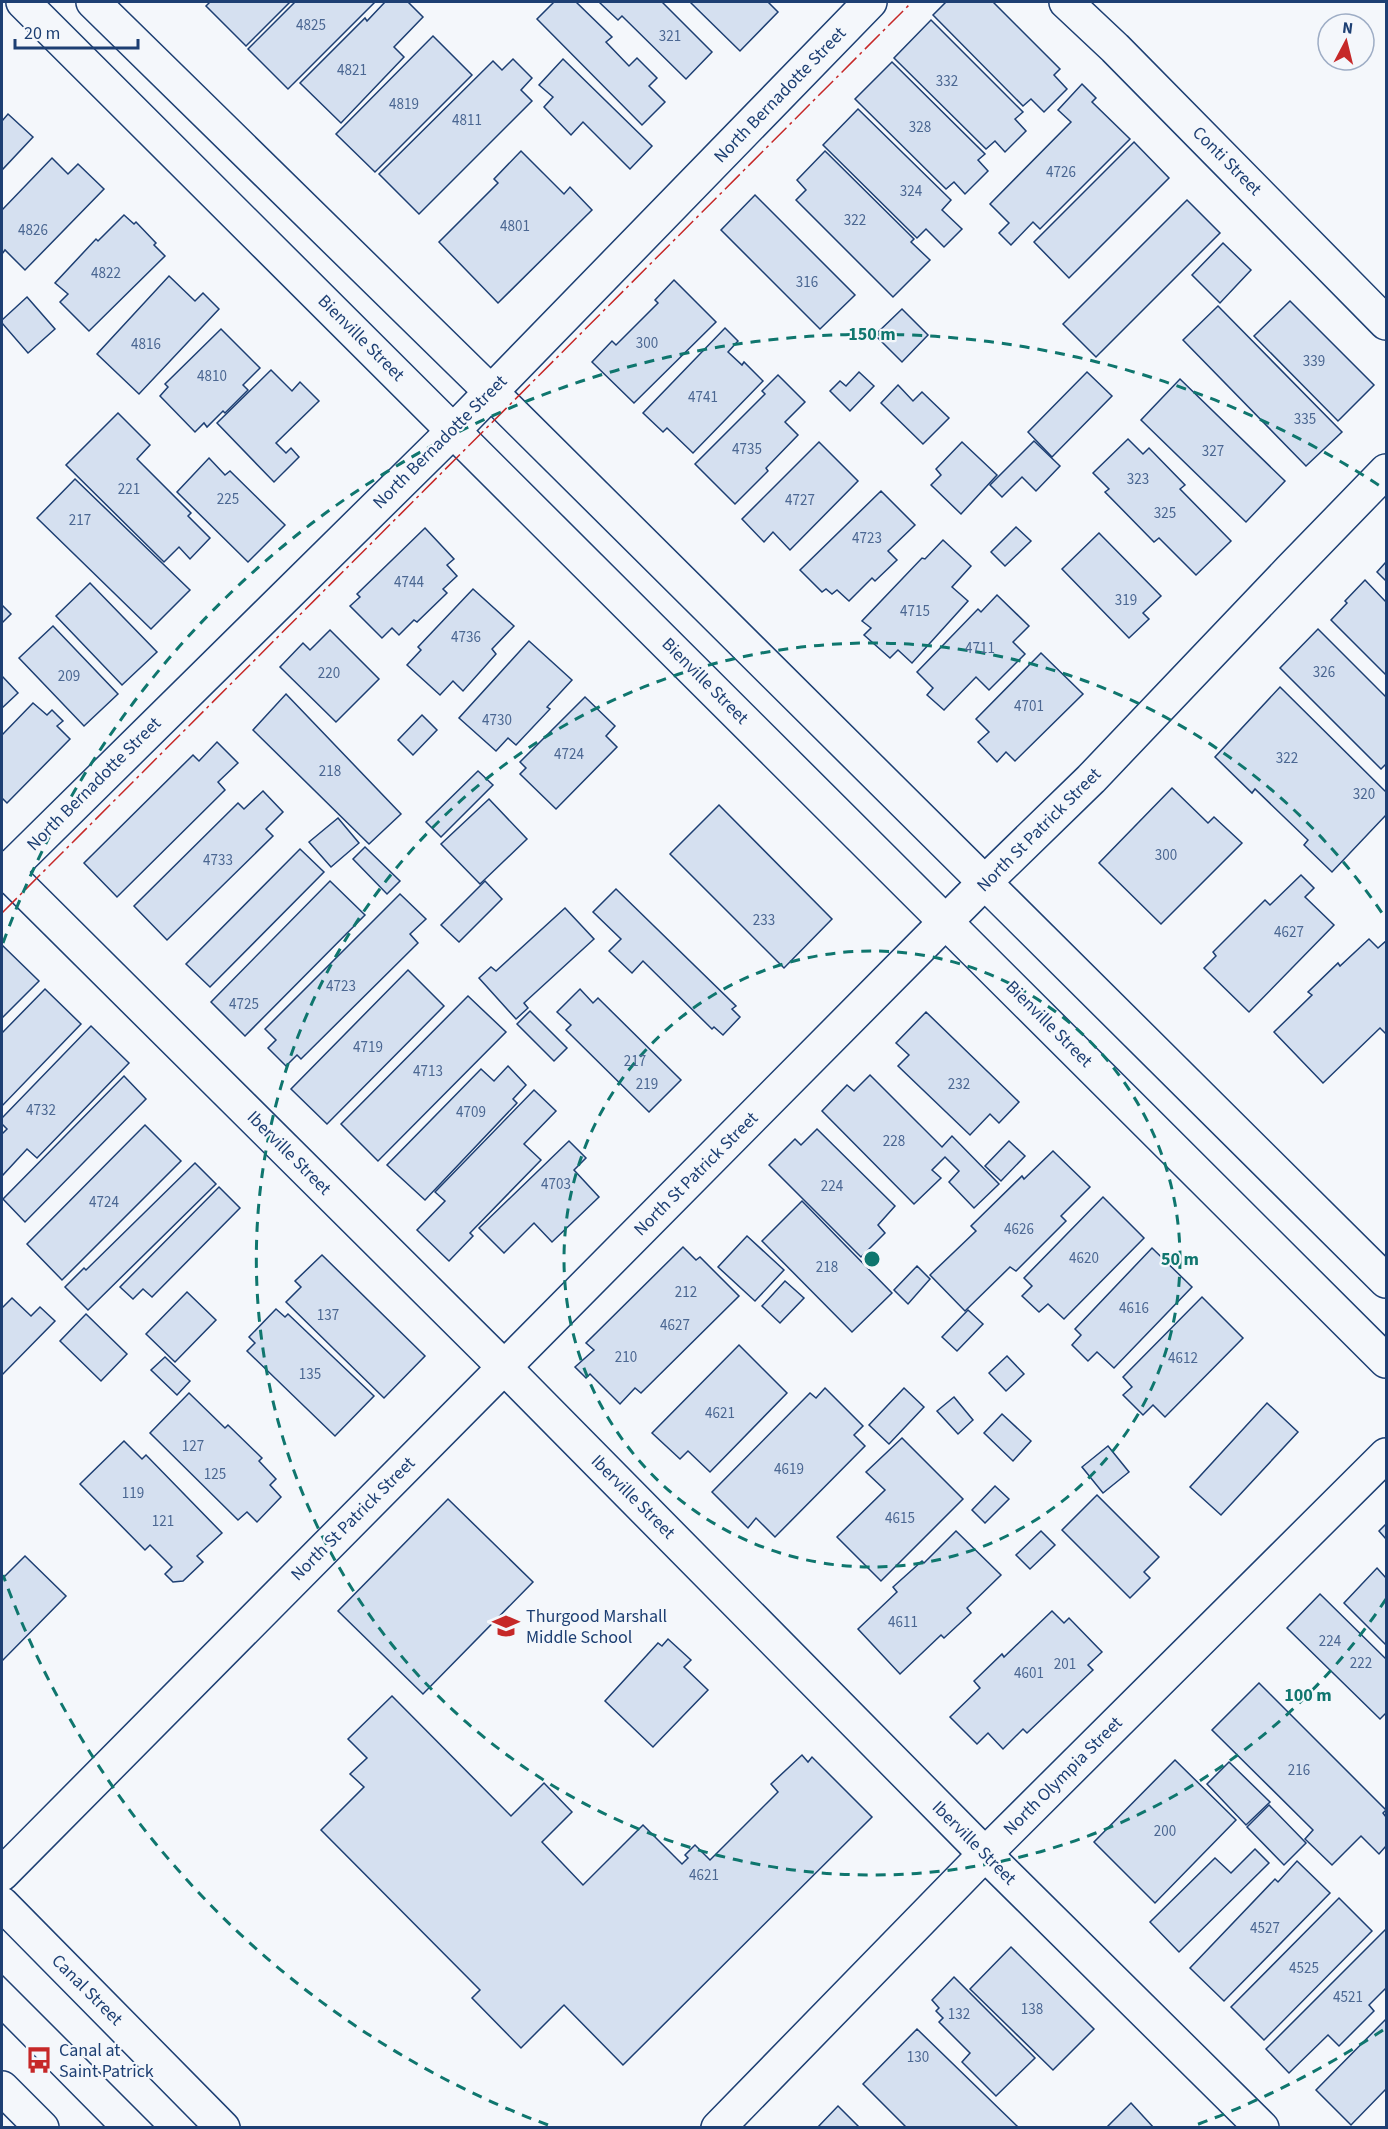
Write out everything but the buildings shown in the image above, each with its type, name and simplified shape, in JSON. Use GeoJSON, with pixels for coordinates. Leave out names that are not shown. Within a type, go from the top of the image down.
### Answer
{"type":"FeatureCollection","features":[{"type":"Feature","properties":{"kind":"street","name":"Bienville Street"},"geometry":{"type":"LineString","coordinates":[[23,2],[1386,1361]]}},
{"type":"Feature","properties":{"kind":"street"},"geometry":{"type":"LineString","coordinates":[[93,2],[491,392],[1386,1281]]}},
{"type":"Feature","properties":{"kind":"street","name":"North Bernadotte Street"},"geometry":{"type":"LineString","coordinates":[[3,872],[491,392],[870,2]]}},
{"type":"Feature","properties":{"kind":"street","name":"Conti Street"},"geometry":{"type":"LineString","coordinates":[[1066,2],[1263,197],[1386,323]]}},
{"type":"Feature","properties":{"kind":"street","name":"North St Patrick Street"},"geometry":{"type":"LineString","coordinates":[[2,1874],[946,921],[1090,779],[1386,471]]}},
{"type":"Feature","properties":{"kind":"street","name":"Iberville Street"},"geometry":{"type":"LineString","coordinates":[[3,872],[504,1367],[985,1854],[1262,2127]]}},
{"type":"Feature","properties":{"kind":"street","name":"North Olympia Street"},"geometry":{"type":"LineString","coordinates":[[718,2127],[985,1854],[1386,1455]]}},
{"type":"Feature","properties":{"kind":"street","name":"Canal Street"},"geometry":{"type":"LineString","coordinates":[[2,1905],[223,2127]]}},
{"type":"Feature","properties":{"kind":"street"},"geometry":{"type":"LineString","coordinates":[[2,2088],[42,2127]]}},
{"type":"Feature","properties":{"kind":"tram line"},"geometry":{"type":"LineString","coordinates":[[2,1975],[155,2128]]}},
{"type":"Feature","properties":{"kind":"tram line"},"geometry":{"type":"LineString","coordinates":[[2,2023],[106,2128]]}},
{"type":"Feature","properties":{"kind":"power"},"geometry":{"type":"LineString","coordinates":[[2,913],[912,2]]}},
{"type":"Feature","properties":{"kind":"place","name":"Thurgood Marshall Middle School"},"geometry":{"type":"Point","coordinates":[506,1626]}},
{"type":"Feature","properties":{"kind":"place","name":"Canal at Saint Patrick"},"geometry":{"type":"Point","coordinates":[39,2060]}}]}
